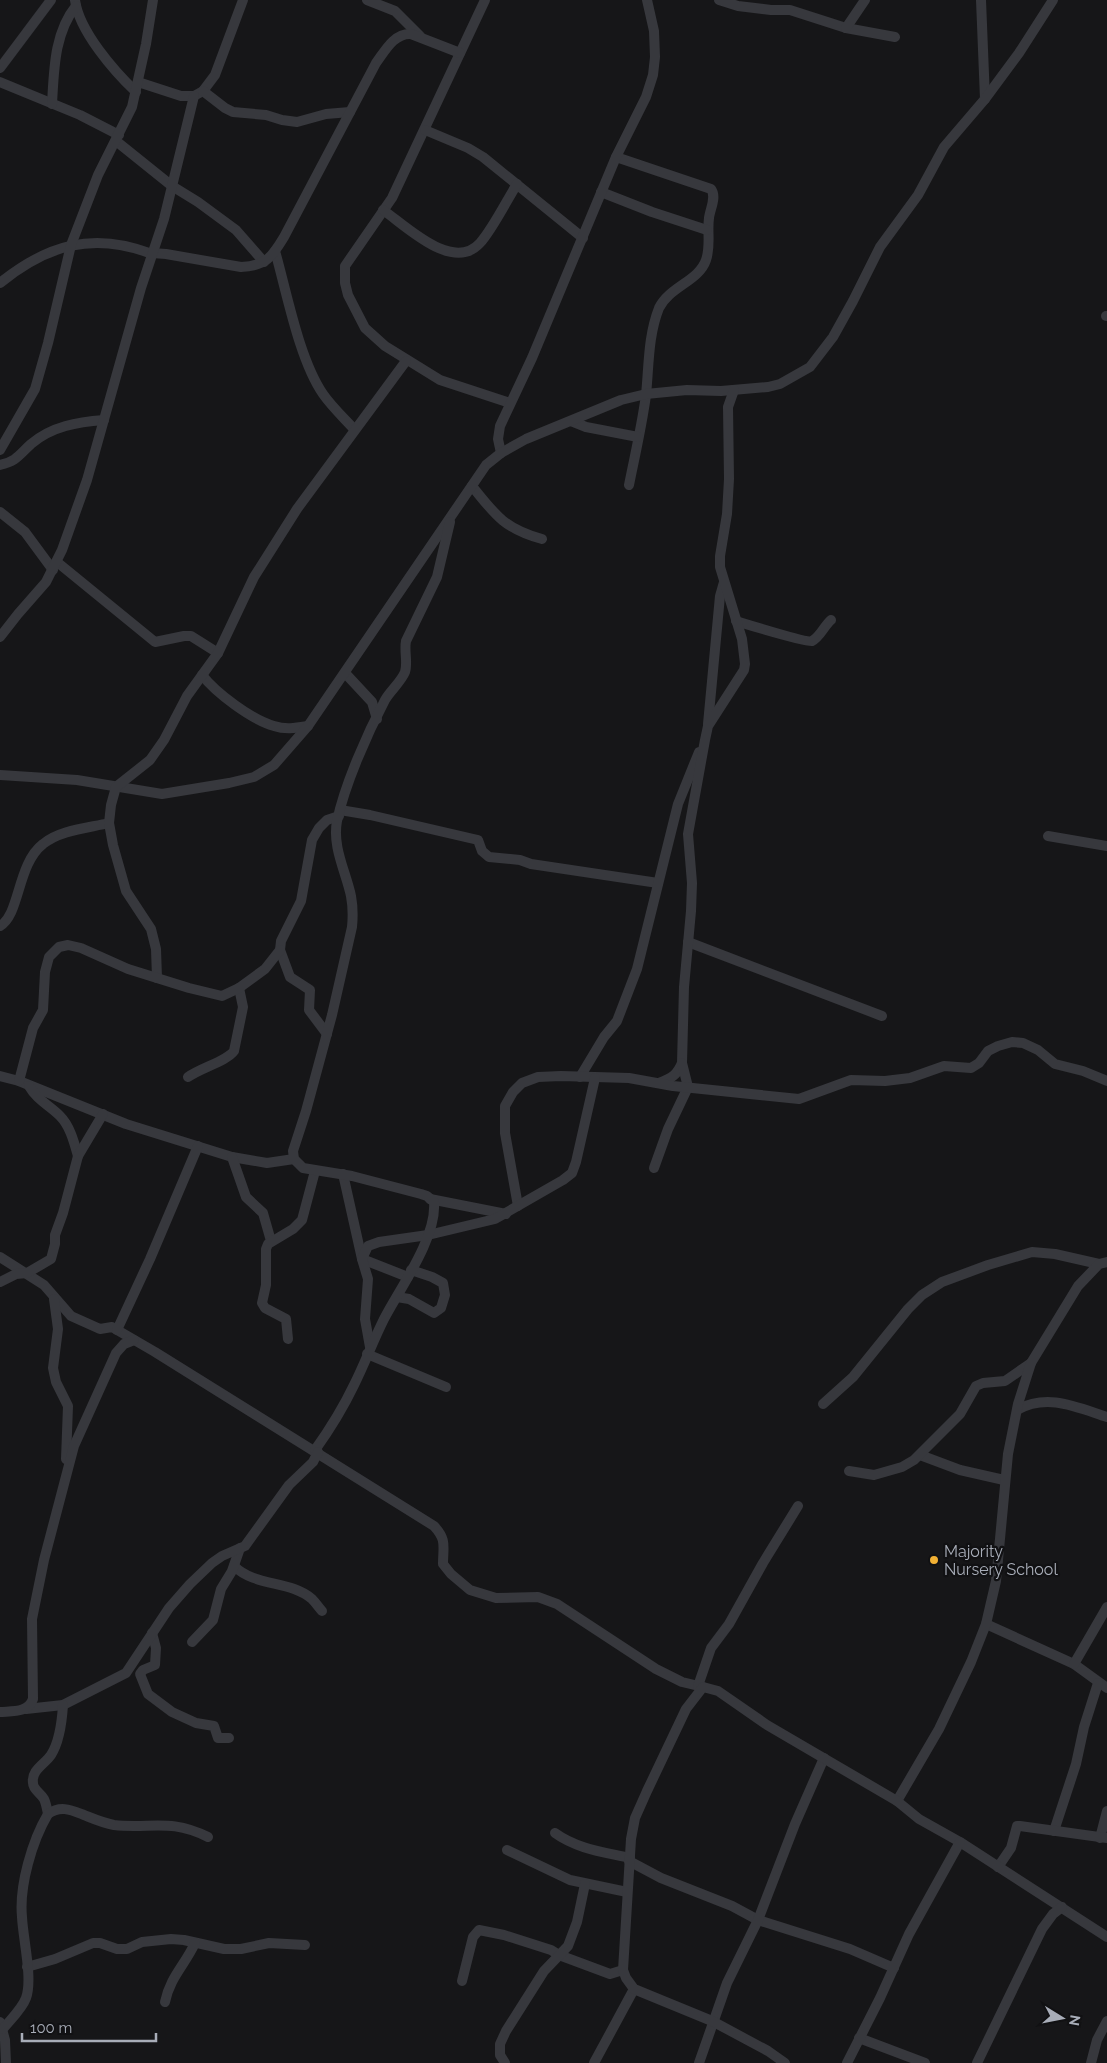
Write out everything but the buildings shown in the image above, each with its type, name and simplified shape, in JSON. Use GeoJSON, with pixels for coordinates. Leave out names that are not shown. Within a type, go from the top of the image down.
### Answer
{"type":"FeatureCollection","features":[{"type":"Feature","properties":{"kind":"street"},"geometry":{"type":"LineString","coordinates":[[0,68],[51,0]]}},
{"type":"Feature","properties":{"kind":"street"},"geometry":{"type":"LineString","coordinates":[[0,450],[35,390],[71,245],[98,175],[132,107],[153,0]]}},
{"type":"Feature","properties":{"kind":"street"},"geometry":{"type":"LineString","coordinates":[[0,637],[46,582],[55,566],[87,480],[199,93],[215,75],[243,0]]}},
{"type":"Feature","properties":{"kind":"street"},"geometry":{"type":"LineString","coordinates":[[367,0],[387,4],[420,36]]}},
{"type":"Feature","properties":{"kind":"street"},"geometry":{"type":"LineString","coordinates":[[485,0],[392,198],[345,266],[345,283],[348,295],[365,328],[406,361],[440,380],[510,403]]}},
{"type":"Feature","properties":{"kind":"street"},"geometry":{"type":"LineString","coordinates":[[500,453],[498,439],[500,426],[532,358],[616,157],[646,97],[653,75],[655,57],[654,31],[647,0]]}},
{"type":"Feature","properties":{"kind":"street"},"geometry":{"type":"LineString","coordinates":[[719,0],[747,7],[790,10],[846,28],[895,36]]}},
{"type":"Feature","properties":{"kind":"street"},"geometry":{"type":"LineString","coordinates":[[846,28],[865,0]]}},
{"type":"Feature","properties":{"kind":"street"},"geometry":{"type":"LineString","coordinates":[[981,0],[984,99]]}},
{"type":"Feature","properties":{"kind":"street"},"geometry":{"type":"LineString","coordinates":[[0,775],[77,780],[162,794],[254,777],[274,765],[308,726],[486,465],[500,453],[526,439],[621,400],[646,394],[687,390],[722,391],[768,387],[780,384],[810,367],[820,356],[854,301],[880,247],[918,195],[944,147],[1019,53],[1053,0]]}},
{"type":"Feature","properties":{"kind":"street"},"geometry":{"type":"LineString","coordinates":[[75,3],[81,19],[102,54],[118,75],[137,87],[181,96],[199,93],[234,112],[266,115],[297,122],[326,114],[350,112]]}},
{"type":"Feature","properties":{"kind":"street"},"geometry":{"type":"LineString","coordinates":[[52,104],[54,63],[61,32],[75,3]]}},
{"type":"Feature","properties":{"kind":"street"},"geometry":{"type":"LineString","coordinates":[[0,283],[41,254],[84,242],[137,248],[152,253],[176,255],[242,267],[254,267],[264,262],[276,251],[376,63],[394,40],[404,34],[420,36],[460,52]]}},
{"type":"Feature","properties":{"kind":"street"},"geometry":{"type":"LineString","coordinates":[[0,82],[80,114],[117,138],[172,186],[198,202],[236,230],[264,262]]}},
{"type":"Feature","properties":{"kind":"street"},"geometry":{"type":"LineString","coordinates":[[425,130],[468,148],[483,157],[583,238]]}},
{"type":"Feature","properties":{"kind":"street"},"geometry":{"type":"LineString","coordinates":[[616,157],[710,189],[714,197],[708,230],[709,249],[704,265],[699,271],[672,291],[660,307],[651,336],[646,394],[630,485]]}},
{"type":"Feature","properties":{"kind":"street"},"geometry":{"type":"LineString","coordinates":[[383,210],[434,246],[454,254],[469,252],[480,243],[517,184]]}},
{"type":"Feature","properties":{"kind":"street"},"geometry":{"type":"LineString","coordinates":[[601,192],[652,212],[708,230]]}},
{"type":"Feature","properties":{"kind":"street"},"geometry":{"type":"LineString","coordinates":[[276,251],[302,349],[312,373],[323,395],[354,429]]}},
{"type":"Feature","properties":{"kind":"street"},"geometry":{"type":"LineString","coordinates":[[157,978],[156,949],[151,929],[126,891],[118,868],[109,823],[116,787],[150,760],[164,740],[180,709],[218,652],[254,578],[297,509],[354,429],[406,361]]}},
{"type":"Feature","properties":{"kind":"street"},"geometry":{"type":"LineString","coordinates":[[728,407],[734,390]]}},
{"type":"Feature","properties":{"kind":"street"},"geometry":{"type":"LineString","coordinates":[[708,726],[744,670],[745,653],[724,581],[720,556],[727,514],[729,479],[728,407],[722,391]]}},
{"type":"Feature","properties":{"kind":"street"},"geometry":{"type":"LineString","coordinates":[[0,465],[20,457],[31,444],[64,425],[104,420]]}},
{"type":"Feature","properties":{"kind":"street"},"geometry":{"type":"LineString","coordinates":[[571,421],[638,437]]}},
{"type":"Feature","properties":{"kind":"street"},"geometry":{"type":"LineString","coordinates":[[472,486],[500,520],[511,528],[542,538]]}},
{"type":"Feature","properties":{"kind":"street"},"geometry":{"type":"LineString","coordinates":[[0,512],[25,532],[55,566],[155,642],[191,636],[218,652]]}},
{"type":"Feature","properties":{"kind":"street"},"geometry":{"type":"LineString","coordinates":[[450,518],[437,578],[406,642],[404,651],[405,672],[390,692],[377,719],[353,772],[339,813],[337,843],[351,895],[352,927],[327,1034],[293,1151],[294,1159],[303,1168],[343,1174],[420,1194],[430,1199],[506,1214]]}},
{"type":"Feature","properties":{"kind":"street"},"geometry":{"type":"LineString","coordinates":[[654,1168],[668,1129],[688,1087],[682,1063],[684,987],[692,883],[688,834],[708,726],[720,596],[724,581]]}},
{"type":"Feature","properties":{"kind":"street"},"geometry":{"type":"LineString","coordinates":[[736,621],[809,642],[817,637],[831,620]]}},
{"type":"Feature","properties":{"kind":"street"},"geometry":{"type":"LineString","coordinates":[[345,673],[372,702],[377,719]]}},
{"type":"Feature","properties":{"kind":"street"},"geometry":{"type":"LineString","coordinates":[[202,675],[213,689],[265,724],[288,729],[308,726]]}},
{"type":"Feature","properties":{"kind":"street"},"geometry":{"type":"LineString","coordinates":[[580,1077],[604,1036],[617,1021],[637,968],[678,804],[705,740]]}},
{"type":"Feature","properties":{"kind":"street"},"geometry":{"type":"LineString","coordinates":[[327,1034],[309,1010],[310,990],[290,977],[280,950],[281,941],[301,901],[312,840],[319,828],[327,820],[339,813],[370,815],[478,840],[482,850],[489,857],[520,860],[658,883]]}},
{"type":"Feature","properties":{"kind":"street"},"geometry":{"type":"LineString","coordinates":[[0,926],[10,917],[22,875],[30,859],[42,845],[55,837],[109,823]]}},
{"type":"Feature","properties":{"kind":"street"},"geometry":{"type":"LineString","coordinates":[[1048,836],[1107,846]]}},
{"type":"Feature","properties":{"kind":"street"},"geometry":{"type":"LineString","coordinates":[[688,942],[882,1016]]}},
{"type":"Feature","properties":{"kind":"street"},"geometry":{"type":"LineString","coordinates":[[19,1081],[33,1028],[43,1010],[45,972],[49,957],[60,947],[68,945],[81,948],[128,969],[218,995],[227,995],[239,988],[265,969],[280,950]]}},
{"type":"Feature","properties":{"kind":"street"},"geometry":{"type":"LineString","coordinates":[[188,1077],[230,1056],[234,1051],[242,1007],[239,988]]}},
{"type":"Feature","properties":{"kind":"street"},"geometry":{"type":"LineString","coordinates":[[518,1206],[505,1133],[505,1106],[513,1092],[522,1083],[538,1078],[561,1076],[629,1078],[688,1087],[799,1099],[851,1080],[884,1081],[910,1078],[944,1066],[971,1068],[979,1063],[988,1051],[1012,1042],[1023,1043],[1038,1050],[1055,1064],[1084,1071],[1107,1081]]}},
{"type":"Feature","properties":{"kind":"street"},"geometry":{"type":"LineString","coordinates":[[659,1082],[673,1077],[678,1072],[682,1063]]}},
{"type":"Feature","properties":{"kind":"street"},"geometry":{"type":"LineString","coordinates":[[0,1076],[19,1081],[126,1124],[232,1158],[267,1163],[294,1159]]}},
{"type":"Feature","properties":{"kind":"street"},"geometry":{"type":"LineString","coordinates":[[362,1259],[365,1249],[373,1243],[428,1235],[480,1223],[506,1214],[572,1173],[595,1078]]}},
{"type":"Feature","properties":{"kind":"street"},"geometry":{"type":"LineString","coordinates":[[29,1086],[38,1100],[62,1118],[74,1140],[78,1156]]}},
{"type":"Feature","properties":{"kind":"street"},"geometry":{"type":"LineString","coordinates":[[0,1282],[16,1274],[27,1272],[51,1259],[55,1236],[78,1156],[103,1114]]}},
{"type":"Feature","properties":{"kind":"street"},"geometry":{"type":"LineString","coordinates":[[117,1330],[150,1259],[198,1146]]}},
{"type":"Feature","properties":{"kind":"street"},"geometry":{"type":"LineString","coordinates":[[232,1158],[246,1197],[263,1212],[271,1241]]}},
{"type":"Feature","properties":{"kind":"street"},"geometry":{"type":"LineString","coordinates":[[288,1339],[286,1319],[265,1308],[262,1303],[266,1285],[266,1249],[271,1241],[293,1229],[302,1220],[315,1170]]}},
{"type":"Feature","properties":{"kind":"street"},"geometry":{"type":"LineString","coordinates":[[343,1174],[368,1279],[365,1319],[368,1351]]}},
{"type":"Feature","properties":{"kind":"street"},"geometry":{"type":"LineString","coordinates":[[0,1712],[63,1705],[126,1673],[169,1608],[190,1584],[222,1556],[240,1548],[254,1536],[289,1485],[313,1462],[317,1451],[346,1400],[368,1351],[410,1274],[428,1235],[434,1202],[430,1199]]}},
{"type":"Feature","properties":{"kind":"street"},"geometry":{"type":"LineString","coordinates":[[432,1217],[444,1206],[455,1204]]}},
{"type":"Feature","properties":{"kind":"street"},"geometry":{"type":"LineString","coordinates":[[823,1404],[853,1377],[908,1308],[922,1295],[942,1282],[988,1264],[1032,1252],[1055,1254],[1103,1263]]}},
{"type":"Feature","properties":{"kind":"street"},"geometry":{"type":"LineString","coordinates":[[0,1257],[44,1284],[54,1299],[70,1316],[102,1329],[110,1326],[117,1330],[317,1451],[434,1526],[445,1542],[443,1564],[451,1574],[470,1590],[496,1598],[538,1597],[557,1604],[656,1669],[682,1682],[718,1691],[767,1726],[897,1801],[919,1819],[960,1842],[1107,1937]]}},
{"type":"Feature","properties":{"kind":"street"},"geometry":{"type":"LineString","coordinates":[[362,1259],[410,1274],[432,1277],[443,1282],[445,1295],[441,1308],[434,1313],[409,1299],[397,1297]]}},
{"type":"Feature","properties":{"kind":"street"},"geometry":{"type":"LineString","coordinates":[[897,1801],[939,1729],[971,1662],[986,1624],[996,1581],[1004,1480],[1017,1410],[1031,1363],[1078,1286],[1103,1263]]}},
{"type":"Feature","properties":{"kind":"street"},"geometry":{"type":"LineString","coordinates":[[54,1299],[58,1329],[53,1368],[56,1382],[68,1406],[66,1468]]}},
{"type":"Feature","properties":{"kind":"street"},"geometry":{"type":"LineString","coordinates":[[26,1709],[30,1706],[32,1699],[34,1608],[66,1468],[82,1425],[116,1353],[124,1344],[134,1340]]}},
{"type":"Feature","properties":{"kind":"street"},"geometry":{"type":"LineString","coordinates":[[368,1351],[446,1387]]}},
{"type":"Feature","properties":{"kind":"street"},"geometry":{"type":"LineString","coordinates":[[850,1471],[874,1475],[902,1467],[920,1455],[960,1414],[976,1386],[983,1383],[1005,1381],[1031,1363]]}},
{"type":"Feature","properties":{"kind":"street"},"geometry":{"type":"LineString","coordinates":[[1017,1410],[1030,1403],[1056,1401],[1107,1417]]}},
{"type":"Feature","properties":{"kind":"street"},"geometry":{"type":"LineString","coordinates":[[920,1455],[960,1470],[1004,1480]]}},
{"type":"Feature","properties":{"kind":"street"},"geometry":{"type":"LineString","coordinates":[[785,2063],[744,2037],[634,1989],[623,1970],[627,1892],[635,1818],[686,1709],[701,1687],[711,1648],[730,1624],[763,1563],[798,1506]]}},
{"type":"Feature","properties":{"kind":"street"},"geometry":{"type":"LineString","coordinates":[[192,1642],[213,1620],[221,1589],[234,1566],[240,1548]]}},
{"type":"Feature","properties":{"kind":"street"},"geometry":{"type":"LineString","coordinates":[[234,1566],[254,1578],[287,1587],[306,1595],[313,1600],[322,1612]]}},
{"type":"Feature","properties":{"kind":"street"},"geometry":{"type":"LineString","coordinates":[[1074,1664],[1107,1607]]}},
{"type":"Feature","properties":{"kind":"street"},"geometry":{"type":"LineString","coordinates":[[986,1624],[1074,1664],[1102,1686],[1084,1727],[1076,1764],[1054,1831]]}},
{"type":"Feature","properties":{"kind":"street"},"geometry":{"type":"LineString","coordinates":[[152,1633],[156,1648],[155,1665],[143,1670],[140,1674],[148,1694],[172,1712],[184,1718],[196,1723],[214,1726],[218,1738],[229,1738]]}},
{"type":"Feature","properties":{"kind":"street"},"geometry":{"type":"LineString","coordinates":[[6,2063],[1,2025],[24,2003],[27,1996],[27,1967],[22,1916],[24,1883],[28,1865],[48,1814],[43,1797],[33,1787],[32,1781],[34,1774],[51,1754],[62,1722],[63,1705]]}},
{"type":"Feature","properties":{"kind":"street"},"geometry":{"type":"LineString","coordinates":[[699,2063],[727,1984],[758,1920],[795,1824],[824,1758]]}},
{"type":"Feature","properties":{"kind":"street"},"geometry":{"type":"LineString","coordinates":[[48,1814],[59,1808],[66,1809],[109,1824],[176,1825],[208,1837]]}},
{"type":"Feature","properties":{"kind":"street"},"geometry":{"type":"LineString","coordinates":[[998,1866],[1010,1848],[1017,1826],[1022,1825],[1104,1838],[1107,1811]]}},
{"type":"Feature","properties":{"kind":"street"},"geometry":{"type":"LineString","coordinates":[[555,1833],[564,1840],[582,1847],[630,1860],[661,1878],[732,1906],[758,1920],[850,1949],[894,1968]]}},
{"type":"Feature","properties":{"kind":"street"},"geometry":{"type":"LineString","coordinates":[[847,2063],[909,1934],[960,1842]]}},
{"type":"Feature","properties":{"kind":"street"},"geometry":{"type":"LineString","coordinates":[[506,1850],[570,1880],[627,1892]]}},
{"type":"Feature","properties":{"kind":"street"},"geometry":{"type":"LineString","coordinates":[[505,2063],[500,2055],[499,2048],[506,2031],[544,1971],[568,1946],[585,1884]]}},
{"type":"Feature","properties":{"kind":"street"},"geometry":{"type":"LineString","coordinates":[[977,2063],[1042,1929],[1053,1914],[1062,1907]]}},
{"type":"Feature","properties":{"kind":"street"},"geometry":{"type":"LineString","coordinates":[[462,1981],[473,1937],[479,1930],[534,1944],[610,1974],[623,1970]]}},
{"type":"Feature","properties":{"kind":"street"},"geometry":{"type":"LineString","coordinates":[[27,1967],[55,1959],[93,1943],[100,1943],[117,1949],[127,1949],[142,1942],[158,1940],[184,1940],[224,1949],[241,1949],[269,1944],[305,1945]]}},
{"type":"Feature","properties":{"kind":"street"},"geometry":{"type":"LineString","coordinates":[[165,2002],[170,1984],[195,1943]]}},
{"type":"Feature","properties":{"kind":"street"},"geometry":{"type":"LineString","coordinates":[[594,2063],[634,1989]]}},
{"type":"Feature","properties":{"kind":"street"},"geometry":{"type":"LineString","coordinates":[[1091,2063],[1097,2040],[1107,2021]]}},
{"type":"Feature","properties":{"kind":"street"},"geometry":{"type":"LineString","coordinates":[[859,2038],[924,2063]]}},
{"type":"Feature","properties":{"kind":"place","name":"Majority Nursery School"},"geometry":{"type":"Point","coordinates":[934,1560]}}]}
